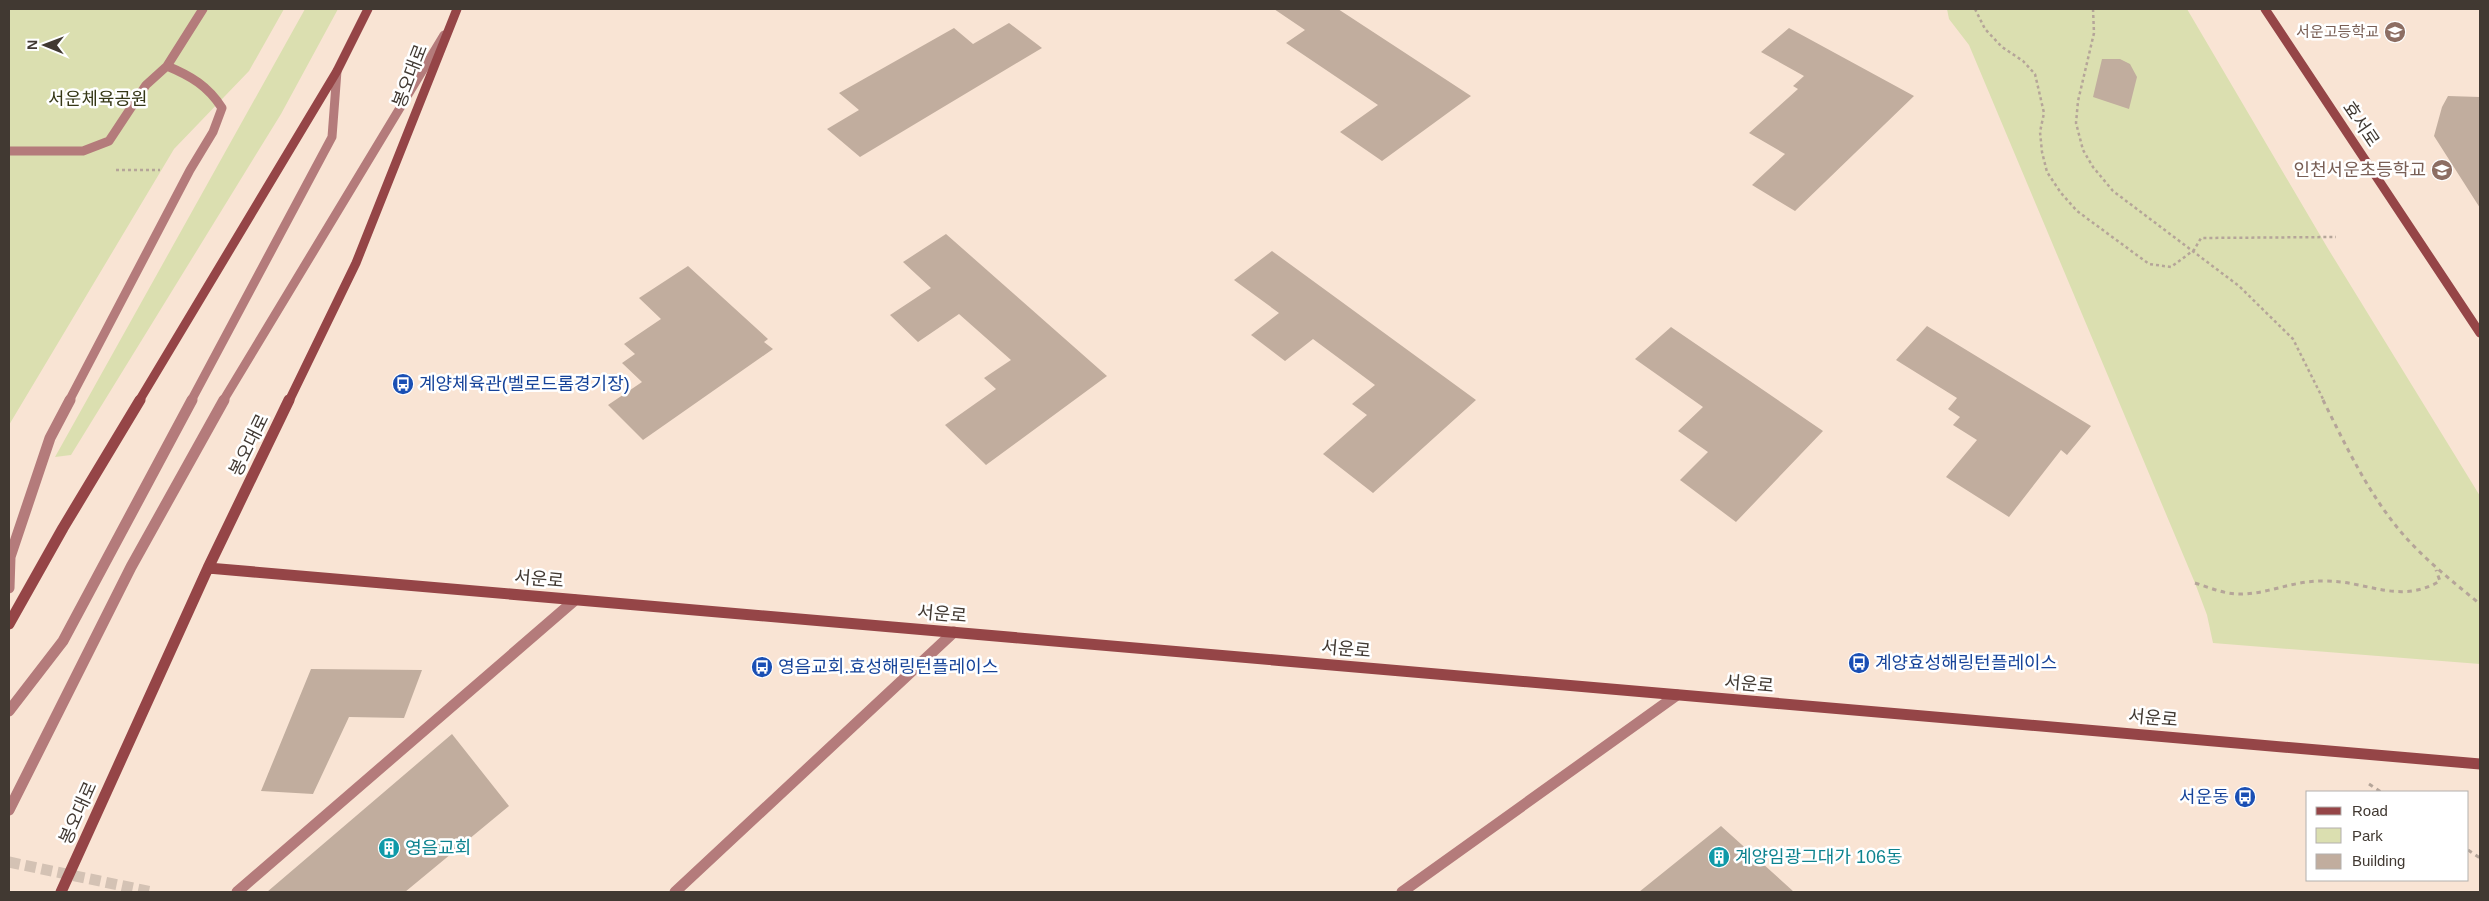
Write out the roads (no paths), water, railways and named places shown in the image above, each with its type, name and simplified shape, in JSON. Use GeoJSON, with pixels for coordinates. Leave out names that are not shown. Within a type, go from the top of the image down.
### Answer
{"type":"FeatureCollection","features":[{"type":"Feature","properties":{"kind":"street"},"geometry":{"type":"LineString","coordinates":[[9,151],[83,151],[109,141],[146,85],[167,66],[203,9]]}},
{"type":"Feature","properties":{"kind":"street"},"geometry":{"type":"LineString","coordinates":[[9,624],[63,528],[336,71],[368,9]]}},
{"type":"Feature","properties":{"kind":"street","name":"봉오대로"},"geometry":{"type":"LineString","coordinates":[[61,892],[208,568],[356,263],[445,35],[457,9]]}},
{"type":"Feature","properties":{"kind":"street","name":"효서로"},"geometry":{"type":"LineString","coordinates":[[2266,9],[2480,333]]}},
{"type":"Feature","properties":{"kind":"street"},"geometry":{"type":"LineString","coordinates":[[9,810],[96,635],[174,489],[291,284],[445,35]]}},
{"type":"Feature","properties":{"kind":"street"},"geometry":{"type":"LineString","coordinates":[[9,588],[10,557],[50,438],[190,170],[212,132],[222,108],[212,91],[197,78],[167,66]]}},
{"type":"Feature","properties":{"kind":"street"},"geometry":{"type":"LineString","coordinates":[[9,711],[63,640],[332,138],[336,71]]}},
{"type":"Feature","properties":{"kind":"street","name":"서운로"},"geometry":{"type":"LineString","coordinates":[[208,568],[2480,764]]}},
{"type":"Feature","properties":{"kind":"street"},"geometry":{"type":"LineString","coordinates":[[237,892],[575,600]]}},
{"type":"Feature","properties":{"kind":"street"},"geometry":{"type":"LineString","coordinates":[[675,892],[954,632]]}},
{"type":"Feature","properties":{"kind":"street"},"geometry":{"type":"LineString","coordinates":[[1402,892],[1677,695]]}},
{"type":"Feature","properties":{"kind":"tunnel"},"geometry":{"type":"LineString","coordinates":[[9,862],[152,892]]}},
{"type":"Feature","properties":{"kind":"place","name":"서운고등학교"},"geometry":{"type":"Point","coordinates":[2395,32]}},
{"type":"Feature","properties":{"kind":"place","name":"인천서운초등학교"},"geometry":{"type":"Point","coordinates":[2442,170]}},
{"type":"Feature","properties":{"kind":"place","name":"계양체육관(벨로드롬경기장)"},"geometry":{"type":"Point","coordinates":[403,384]}},
{"type":"Feature","properties":{"kind":"place","name":"계양효성해링턴플레이스"},"geometry":{"type":"Point","coordinates":[1859,663]}},
{"type":"Feature","properties":{"kind":"place","name":"영음교회.효성해링턴플레이스"},"geometry":{"type":"Point","coordinates":[762,667]}},
{"type":"Feature","properties":{"kind":"place","name":"서운동"},"geometry":{"type":"Point","coordinates":[2245,797]}},
{"type":"Feature","properties":{"kind":"place","name":"영음교회"},"geometry":{"type":"Point","coordinates":[389,848]}},
{"type":"Feature","properties":{"kind":"place","name":"계양임광그대가 106동"},"geometry":{"type":"Point","coordinates":[1719,857]}},
{"type":"Feature","properties":{"kind":"park label","name":"서운체육공원"},"geometry":{"type":"Point","coordinates":[98,99]}}]}
